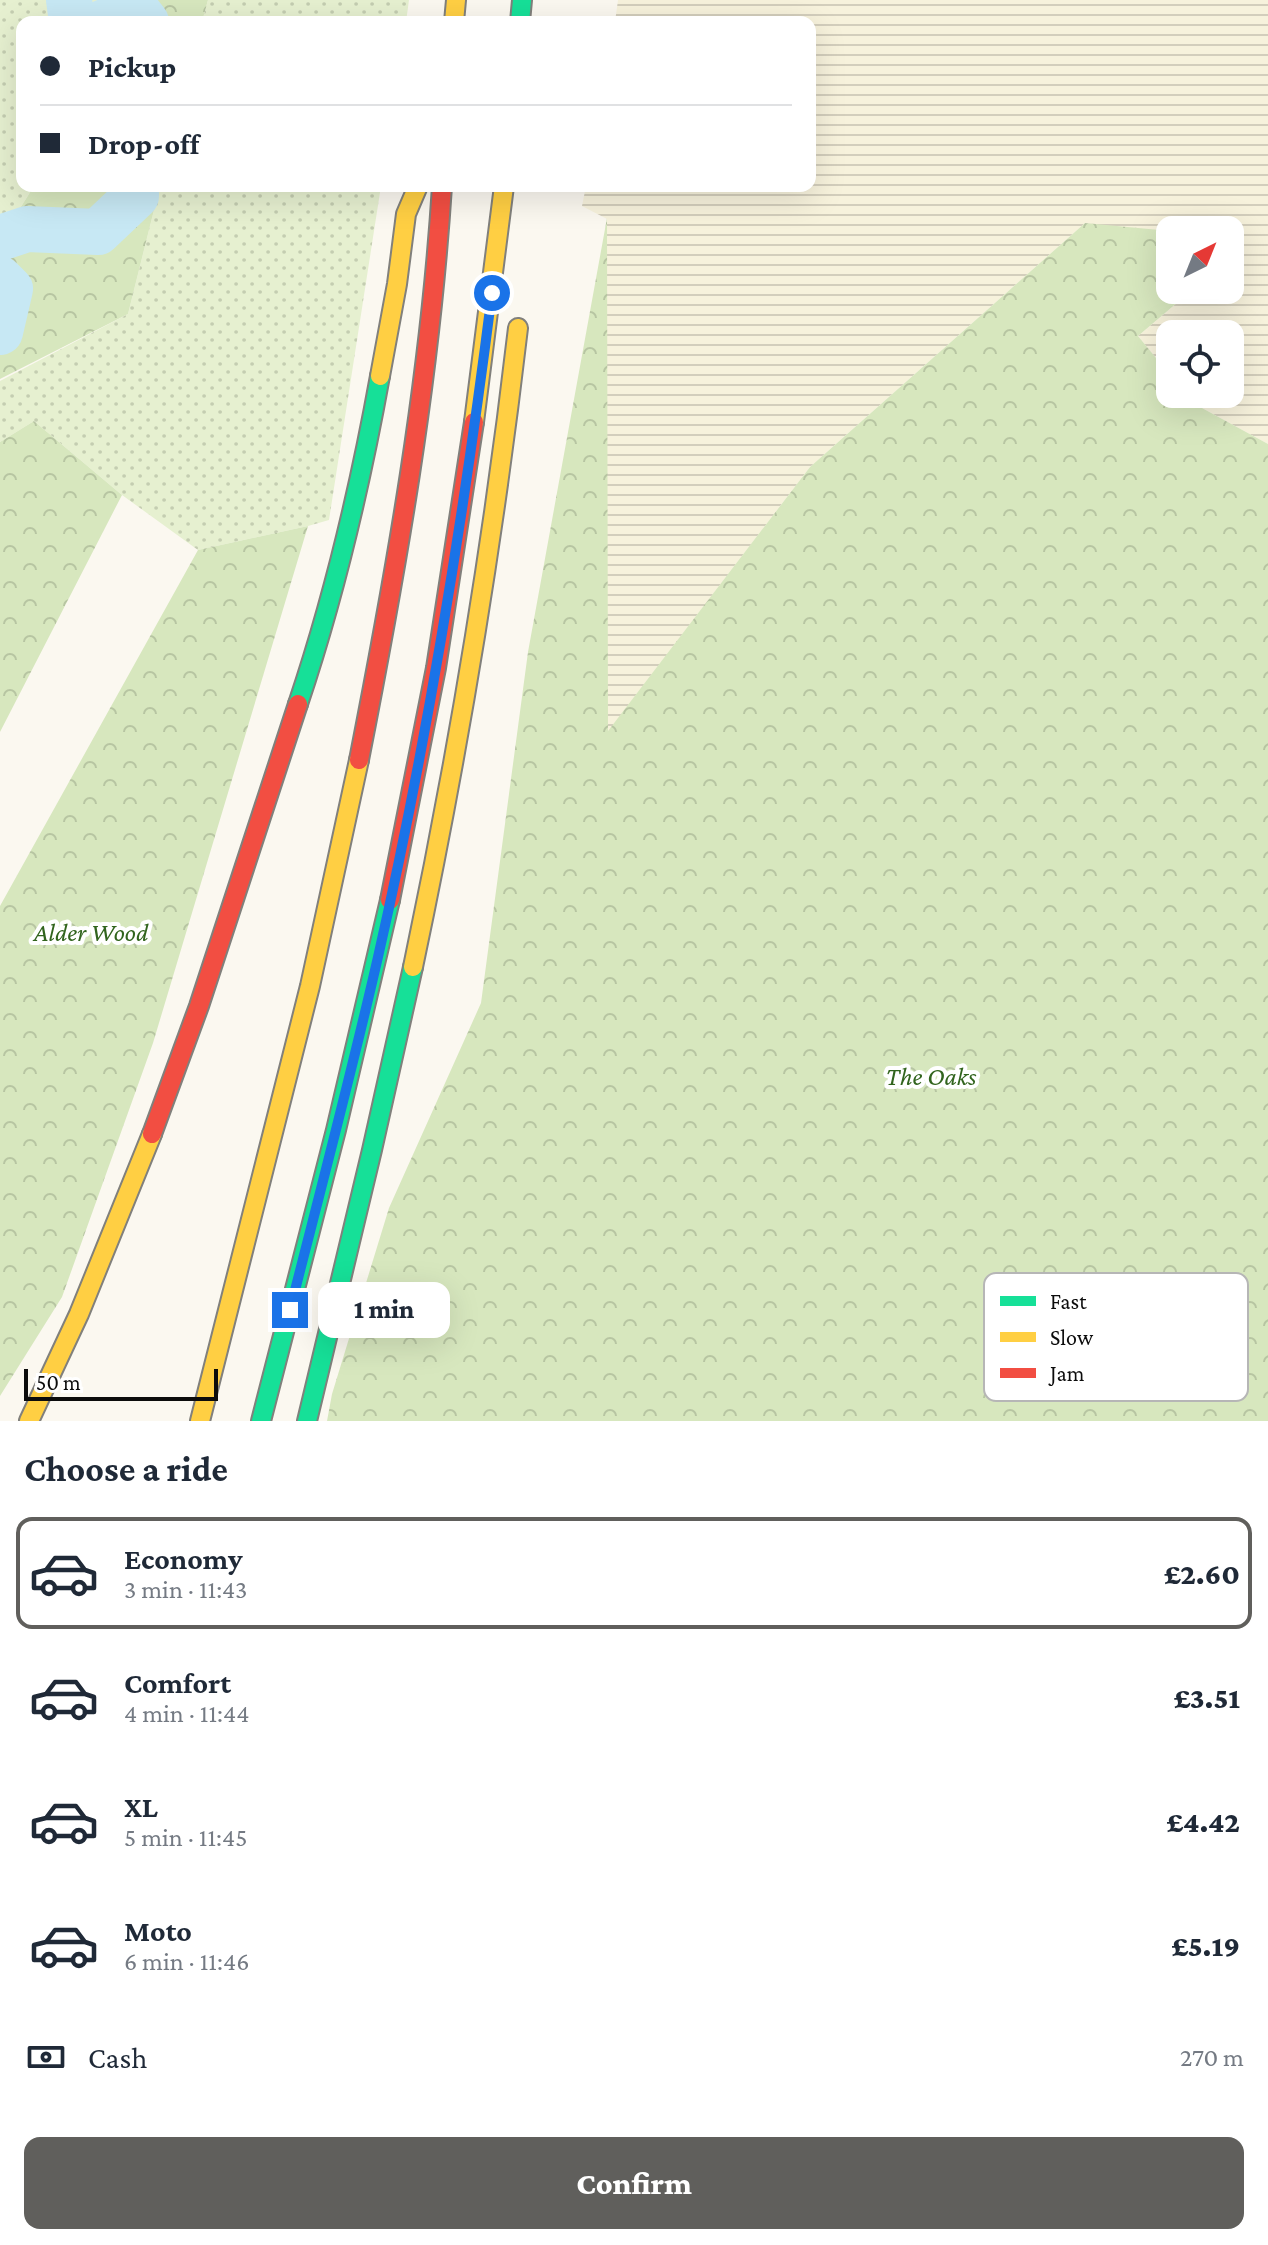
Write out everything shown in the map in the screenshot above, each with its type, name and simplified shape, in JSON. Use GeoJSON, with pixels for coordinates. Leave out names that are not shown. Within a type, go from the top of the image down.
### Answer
{"type":"FeatureCollection","features":[{"type":"Feature","properties":{"kind":"highway"},"geometry":{"type":"LineString","coordinates":[[29,1421],[79,1314],[147,1148],[199,1006],[323,629],[366,456],[397,284],[406,214],[415,192]]}},
{"type":"Feature","properties":{"kind":"highway"},"geometry":{"type":"LineString","coordinates":[[200,1421],[292,1063],[355,784],[388,600],[421,386],[441,192]]}},
{"type":"Feature","properties":{"kind":"highway"},"geometry":{"type":"LineString","coordinates":[[261,1421],[349,1076],[407,820],[458,541],[503,192]]}},
{"type":"Feature","properties":{"kind":"highway"},"geometry":{"type":"LineString","coordinates":[[517,192],[518,213]]}},
{"type":"Feature","properties":{"kind":"highway"},"geometry":{"type":"LineString","coordinates":[[307,1421],[400,1027],[448,791],[475,648],[497,504],[520,308]]}},
{"type":"Feature","properties":{"kind":"shaded area"},"geometry":{"type":"Polygon","coordinates":[[[618,0],[1268,0],[1268,444],[1202,408],[1244,408],[1244,320],[1157,320],[1176,304],[1244,304],[1244,216],[1156,216],[1156,236],[1085,223],[810,467],[607,733],[607,219],[582,206],[585,192],[816,192],[816,16],[616,16],[618,0]]]}},
{"type":"Feature","properties":{"kind":"shaded area"},"geometry":{"type":"Polygon","coordinates":[[[1156,321],[1156,358],[1138,336],[1156,321]]]}},
{"type":"Feature","properties":{"kind":"green space"},"geometry":{"type":"Polygon","coordinates":[[[0,0],[102,0],[102,16],[16,16],[16,192],[30,192],[0,240],[0,0]]]}},
{"type":"Feature","properties":{"kind":"green space"},"geometry":{"type":"Polygon","coordinates":[[[102,0],[208,0],[204,16],[102,16],[102,0]]]}},
{"type":"Feature","properties":{"kind":"green space"},"geometry":{"type":"Polygon","coordinates":[[[208,0],[409,0],[407,16],[204,16],[208,0]]]}},
{"type":"Feature","properties":{"kind":"green space"},"geometry":{"type":"Polygon","coordinates":[[[30,192],[158,192],[128,314],[0,379],[0,240],[30,192]]]}},
{"type":"Feature","properties":{"kind":"green space"},"geometry":{"type":"Polygon","coordinates":[[[158,192],[380,192],[329,520],[198,550],[122,495],[34,421],[0,442],[0,381],[128,314],[158,192]]]}},
{"type":"Feature","properties":{"kind":"green space","name":"The Oaks"},"geometry":{"type":"Polygon","coordinates":[[[607,218],[608,731],[810,467],[1085,223],[1156,230],[1156,304],[1176,304],[1138,336],[1156,358],[1156,408],[1202,408],[1268,444],[1268,1421],[327,1421],[332,1394],[389,1208],[481,1003],[528,652],[607,218]]]}},
{"type":"Feature","properties":{"kind":"green space"},"geometry":{"type":"Polygon","coordinates":[[[34,421],[122,495],[0,732],[0,442],[34,421]]]}},
{"type":"Feature","properties":{"kind":"green space","name":"Alder Wood"},"geometry":{"type":"Polygon","coordinates":[[[308,526],[153,1043],[62,1297],[0,1396],[0,906],[198,550],[308,526]]]}},
{"type":"Feature","properties":{"kind":"waterway"},"geometry":{"type":"LineString","coordinates":[[69,0],[71,16]]}},
{"type":"Feature","properties":{"kind":"waterway"},"geometry":{"type":"LineString","coordinates":[[124,16],[138,12],[141,16]]}},
{"type":"Feature","properties":{"kind":"waterway"},"geometry":{"type":"LineString","coordinates":[[0,238],[27,229],[98,232],[136,196],[136,192]]}},
{"type":"Feature","properties":{"kind":"waterway"},"geometry":{"type":"LineString","coordinates":[[0,279],[10,289],[0,332]]}},
{"type":"Feature","properties":{"kind":"traffic: fast"},"geometry":{"type":"LineString","coordinates":[[521,16],[522,0]]}},
{"type":"Feature","properties":{"kind":"traffic: fast"},"geometry":{"type":"LineString","coordinates":[[298,704],[345,542],[380,376]]}},
{"type":"Feature","properties":{"kind":"traffic: fast"},"geometry":{"type":"LineString","coordinates":[[261,1421],[336,1130],[390,900]]}},
{"type":"Feature","properties":{"kind":"traffic: fast"},"geometry":{"type":"LineString","coordinates":[[307,1421],[413,967]]}},
{"type":"Feature","properties":{"kind":"traffic: slow"},"geometry":{"type":"LineString","coordinates":[[455,16],[456,0]]}},
{"type":"Feature","properties":{"kind":"traffic: slow"},"geometry":{"type":"LineString","coordinates":[[380,376],[406,214],[415,192]]}},
{"type":"Feature","properties":{"kind":"traffic: slow"},"geometry":{"type":"LineString","coordinates":[[474,422],[503,192]]}},
{"type":"Feature","properties":{"kind":"traffic: slow"},"geometry":{"type":"LineString","coordinates":[[413,967],[473,649],[518,328]]}},
{"type":"Feature","properties":{"kind":"traffic: slow"},"geometry":{"type":"LineString","coordinates":[[200,1421],[310,986],[359,760]]}},
{"type":"Feature","properties":{"kind":"traffic: slow"},"geometry":{"type":"LineString","coordinates":[[29,1421],[79,1314],[152,1134]]}},
{"type":"Feature","properties":{"kind":"traffic: jam"},"geometry":{"type":"LineString","coordinates":[[359,760],[410,474],[429,331],[442,192]]}},
{"type":"Feature","properties":{"kind":"traffic: jam"},"geometry":{"type":"LineString","coordinates":[[390,900],[436,668],[474,422]]}},
{"type":"Feature","properties":{"kind":"traffic: jam"},"geometry":{"type":"LineString","coordinates":[[152,1134],[199,1006],[298,704]]}},
{"type":"Feature","properties":{"kind":"route"},"geometry":{"type":"LineString","coordinates":[[290,1310],[378,956],[407,820],[458,541],[492,293]]}}]}
